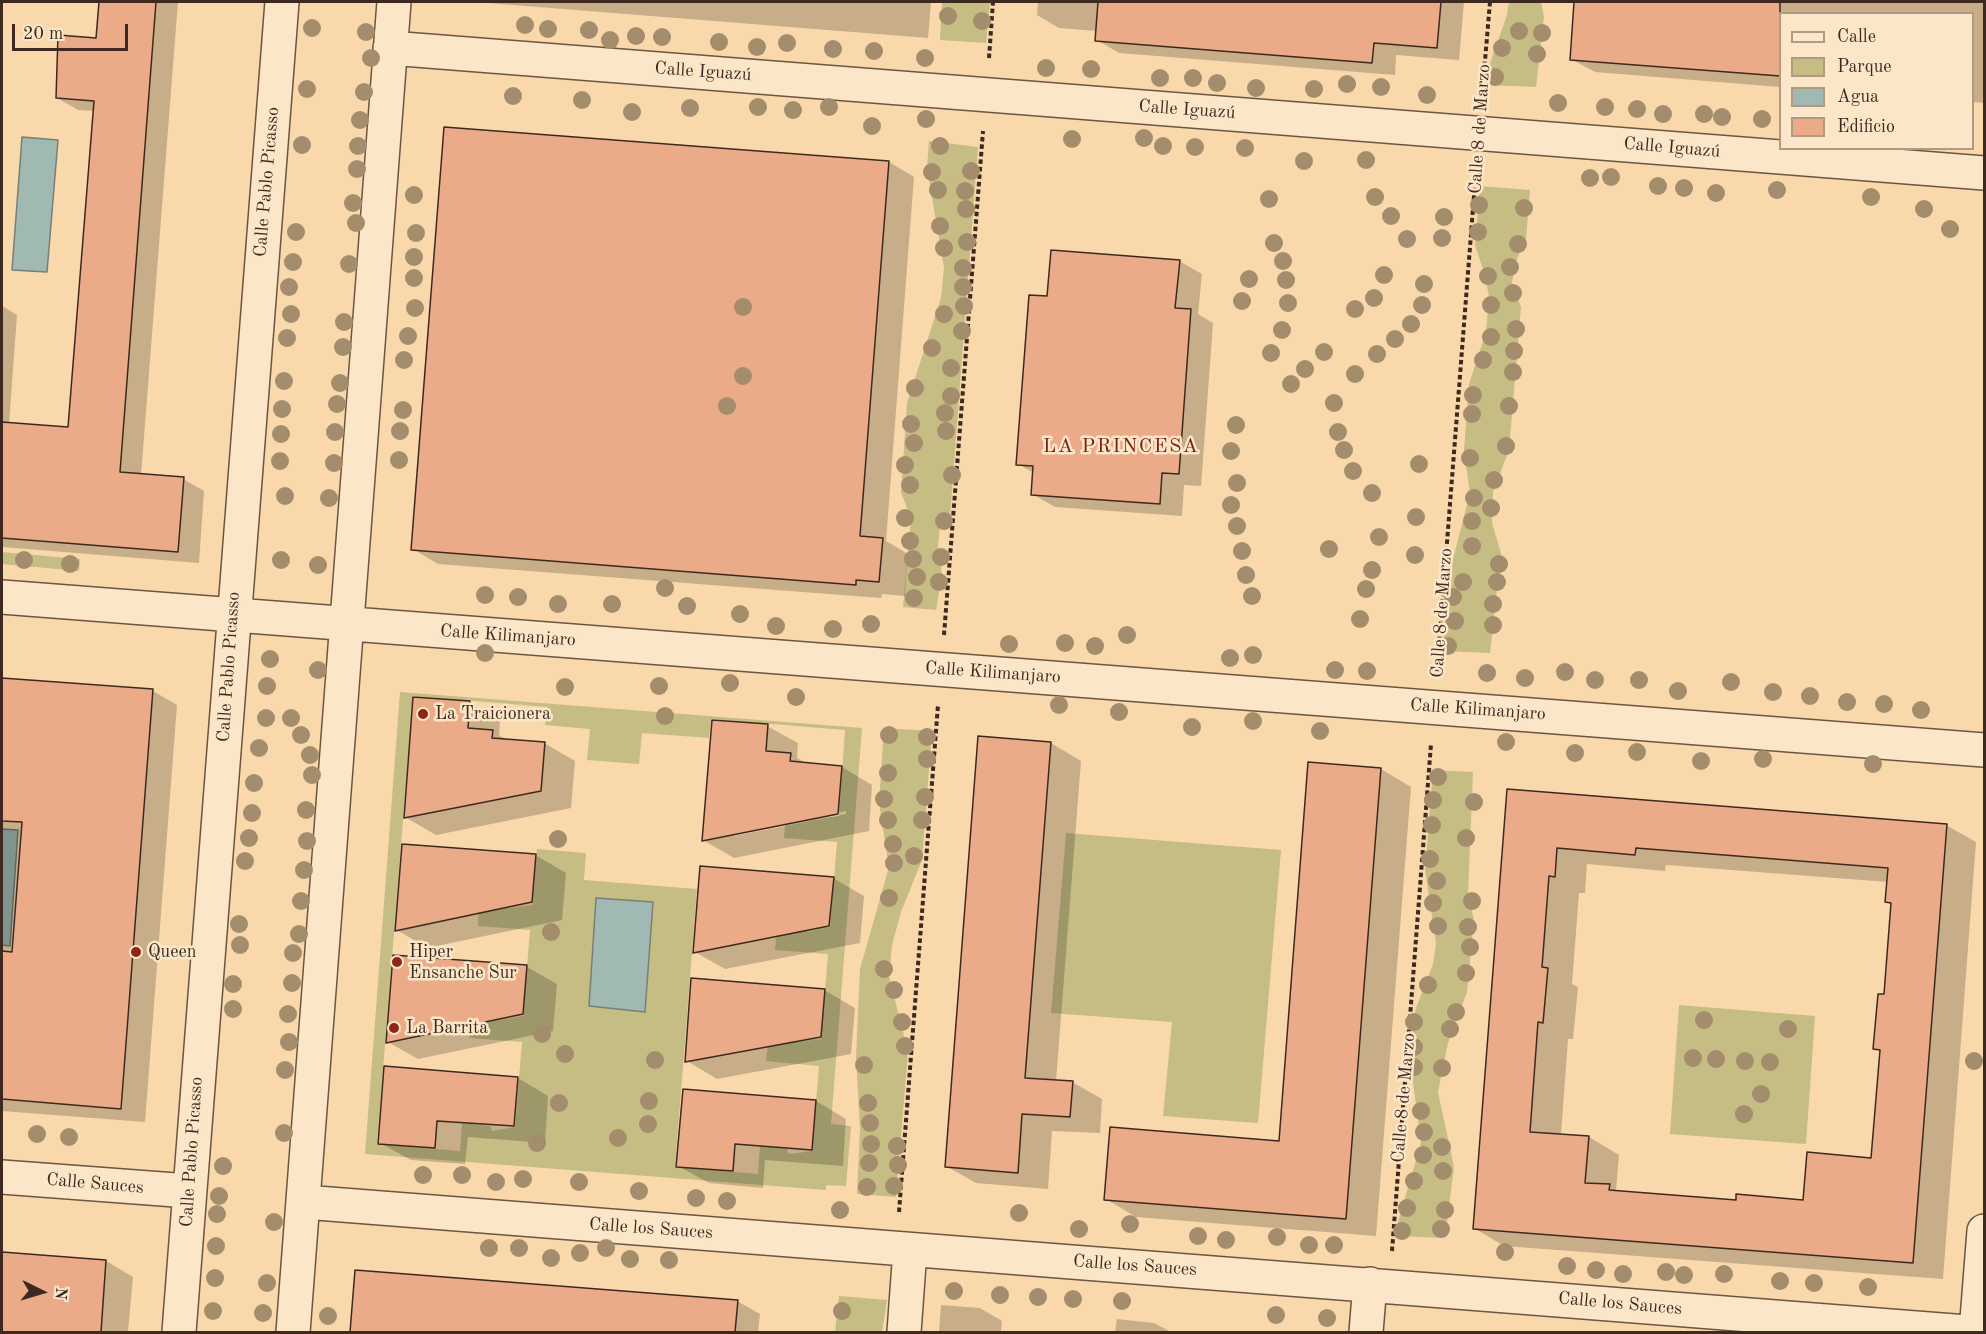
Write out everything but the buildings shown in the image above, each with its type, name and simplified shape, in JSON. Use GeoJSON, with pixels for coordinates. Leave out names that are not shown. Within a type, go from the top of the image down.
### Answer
{"type":"FeatureCollection","features":[{"type":"Feature","properties":{"kind":"street","name":"Calle Pablo Picasso"},"geometry":{"type":"LineString","coordinates":[[179,1332],[282,2]]}},
{"type":"Feature","properties":{"kind":"street"},"geometry":{"type":"LineString","coordinates":[[293,1332],[394,2]]}},
{"type":"Feature","properties":{"kind":"street","name":"Calle Iguazú"},"geometry":{"type":"LineString","coordinates":[[390,48],[1984,173]]}},
{"type":"Feature","properties":{"kind":"street","name":"Calle Kilimanjaro"},"geometry":{"type":"LineString","coordinates":[[2,597],[1984,750]]}},
{"type":"Feature","properties":{"kind":"street","name":"Calle Sauces"},"geometry":{"type":"LineString","coordinates":[[2,1176],[189,1191]]}},
{"type":"Feature","properties":{"kind":"street","name":"Calle los Sauces"},"geometry":{"type":"LineString","coordinates":[[304,1202],[1967,1332]]}},
{"type":"Feature","properties":{"kind":"street"},"geometry":{"type":"LineString","coordinates":[[1976,1332],[1984,1231]]}},
{"type":"Feature","properties":{"kind":"street"},"geometry":{"type":"LineString","coordinates":[[904,1332],[910,1250]]}},
{"type":"Feature","properties":{"kind":"street"},"geometry":{"type":"LineString","coordinates":[[1366,1332],[1380,1285]]}},
{"type":"Feature","properties":{"kind":"path","name":"Calle 8 de Marzo"},"geometry":{"type":"LineString","coordinates":[[1380,1285],[1434,707],[1490,2]]}},
{"type":"Feature","properties":{"kind":"green space"},"geometry":{"type":"Polygon","coordinates":[[[942,2],[990,2],[986,43],[940,40],[942,2]]]}},
{"type":"Feature","properties":{"kind":"green space"},"geometry":{"type":"Polygon","coordinates":[[[1509,2],[1541,2],[1544,17],[1536,87],[1487,85],[1488,69],[1507,15],[1509,2]]]}},
{"type":"Feature","properties":{"kind":"green space"},"geometry":{"type":"Polygon","coordinates":[[[929,141],[978,147],[950,517],[940,527],[938,546],[942,575],[936,610],[903,607],[911,519],[901,492],[907,403],[941,298],[944,268],[927,168],[929,141]]]}},
{"type":"Feature","properties":{"kind":"green space"},"geometry":{"type":"Polygon","coordinates":[[[1480,186],[1530,190],[1526,239],[1517,259],[1512,282],[1521,307],[1509,450],[1493,492],[1492,523],[1501,553],[1490,653],[1442,651],[1450,571],[1470,493],[1464,451],[1469,384],[1486,332],[1489,297],[1485,275],[1475,245],[1480,186]]]}},
{"type":"Feature","properties":{"kind":"green space"},"geometry":{"type":"Polygon","coordinates":[[[2,552],[80,559],[79,571],[2,564],[2,552]]]}},
{"type":"Feature","properties":{"kind":"green space"},"geometry":{"type":"Polygon","coordinates":[[[400,692],[862,728],[831,1124],[851,1126],[846,1186],[826,1185],[826,1190],[365,1154],[400,692]],[[413,696],[377,1144],[460,1151],[462,1123],[490,1126],[492,1131],[515,1127],[522,1042],[469,1038],[471,1012],[499,1015],[500,1020],[523,1016],[530,930],[478,926],[479,901],[507,902],[509,908],[532,905],[537,849],[586,853],[584,880],[697,889],[675,1167],[758,1174],[760,1146],[787,1149],[789,1154],[812,1151],[819,1066],[766,1061],[769,1035],[797,1038],[797,1042],[821,1039],[828,954],[775,950],[777,924],[805,926],[807,932],[830,927],[837,842],[784,838],[786,813],[815,815],[815,819],[839,816],[845,730],[711,719],[709,738],[642,733],[639,764],[587,760],[590,729],[545,725],[547,707],[413,696]]]}},
{"type":"Feature","properties":{"kind":"green space"},"geometry":{"type":"Polygon","coordinates":[[[884,728],[932,731],[922,860],[901,912],[892,945],[889,976],[908,1052],[896,1197],[857,1194],[860,1129],[856,1057],[860,969],[889,867],[879,803],[884,728]]]}},
{"type":"Feature","properties":{"kind":"green space"},"geometry":{"type":"Polygon","coordinates":[[[1433,770],[1473,772],[1468,894],[1474,920],[1467,992],[1448,1043],[1438,1092],[1454,1167],[1445,1238],[1397,1236],[1398,1222],[1421,1143],[1408,1044],[1416,1008],[1433,964],[1436,943],[1425,870],[1433,770]]]}},
{"type":"Feature","properties":{"kind":"green space"},"geometry":{"type":"Polygon","coordinates":[[[1066,833],[1281,850],[1258,1123],[1163,1116],[1172,1022],[1051,1013],[1066,833]]]}},
{"type":"Feature","properties":{"kind":"green space"},"geometry":{"type":"Polygon","coordinates":[[[1679,1005],[1815,1016],[1806,1144],[1670,1134],[1679,1005]]]}},
{"type":"Feature","properties":{"kind":"green space"},"geometry":{"type":"Polygon","coordinates":[[[839,1296],[887,1300],[882,1332],[835,1332],[839,1296]]]}},
{"type":"Feature","properties":{"kind":"water"},"geometry":{"type":"Polygon","coordinates":[[[22,137],[58,140],[47,272],[12,270],[22,137]]]}},
{"type":"Feature","properties":{"kind":"water"},"geometry":{"type":"Polygon","coordinates":[[[2,829],[18,830],[10,946],[2,945],[2,829]]]}},
{"type":"Feature","properties":{"kind":"water"},"geometry":{"type":"Polygon","coordinates":[[[596,898],[653,902],[645,1012],[589,1006],[596,898]]]}},
{"type":"Feature","properties":{"kind":"place","name":"La Traicionera"},"geometry":{"type":"Point","coordinates":[423,714]}},
{"type":"Feature","properties":{"kind":"place","name":"Queen"},"geometry":{"type":"Point","coordinates":[136,952]}},
{"type":"Feature","properties":{"kind":"place","name":"Hiper Ensanche Sur"},"geometry":{"type":"Point","coordinates":[397,962]}},
{"type":"Feature","properties":{"kind":"place","name":"La Barrita"},"geometry":{"type":"Point","coordinates":[394,1028]}},
{"type":"Feature","properties":{"kind":"district","name":"LA PRINCESA"},"geometry":{"type":"Point","coordinates":[1121,447]}}]}
